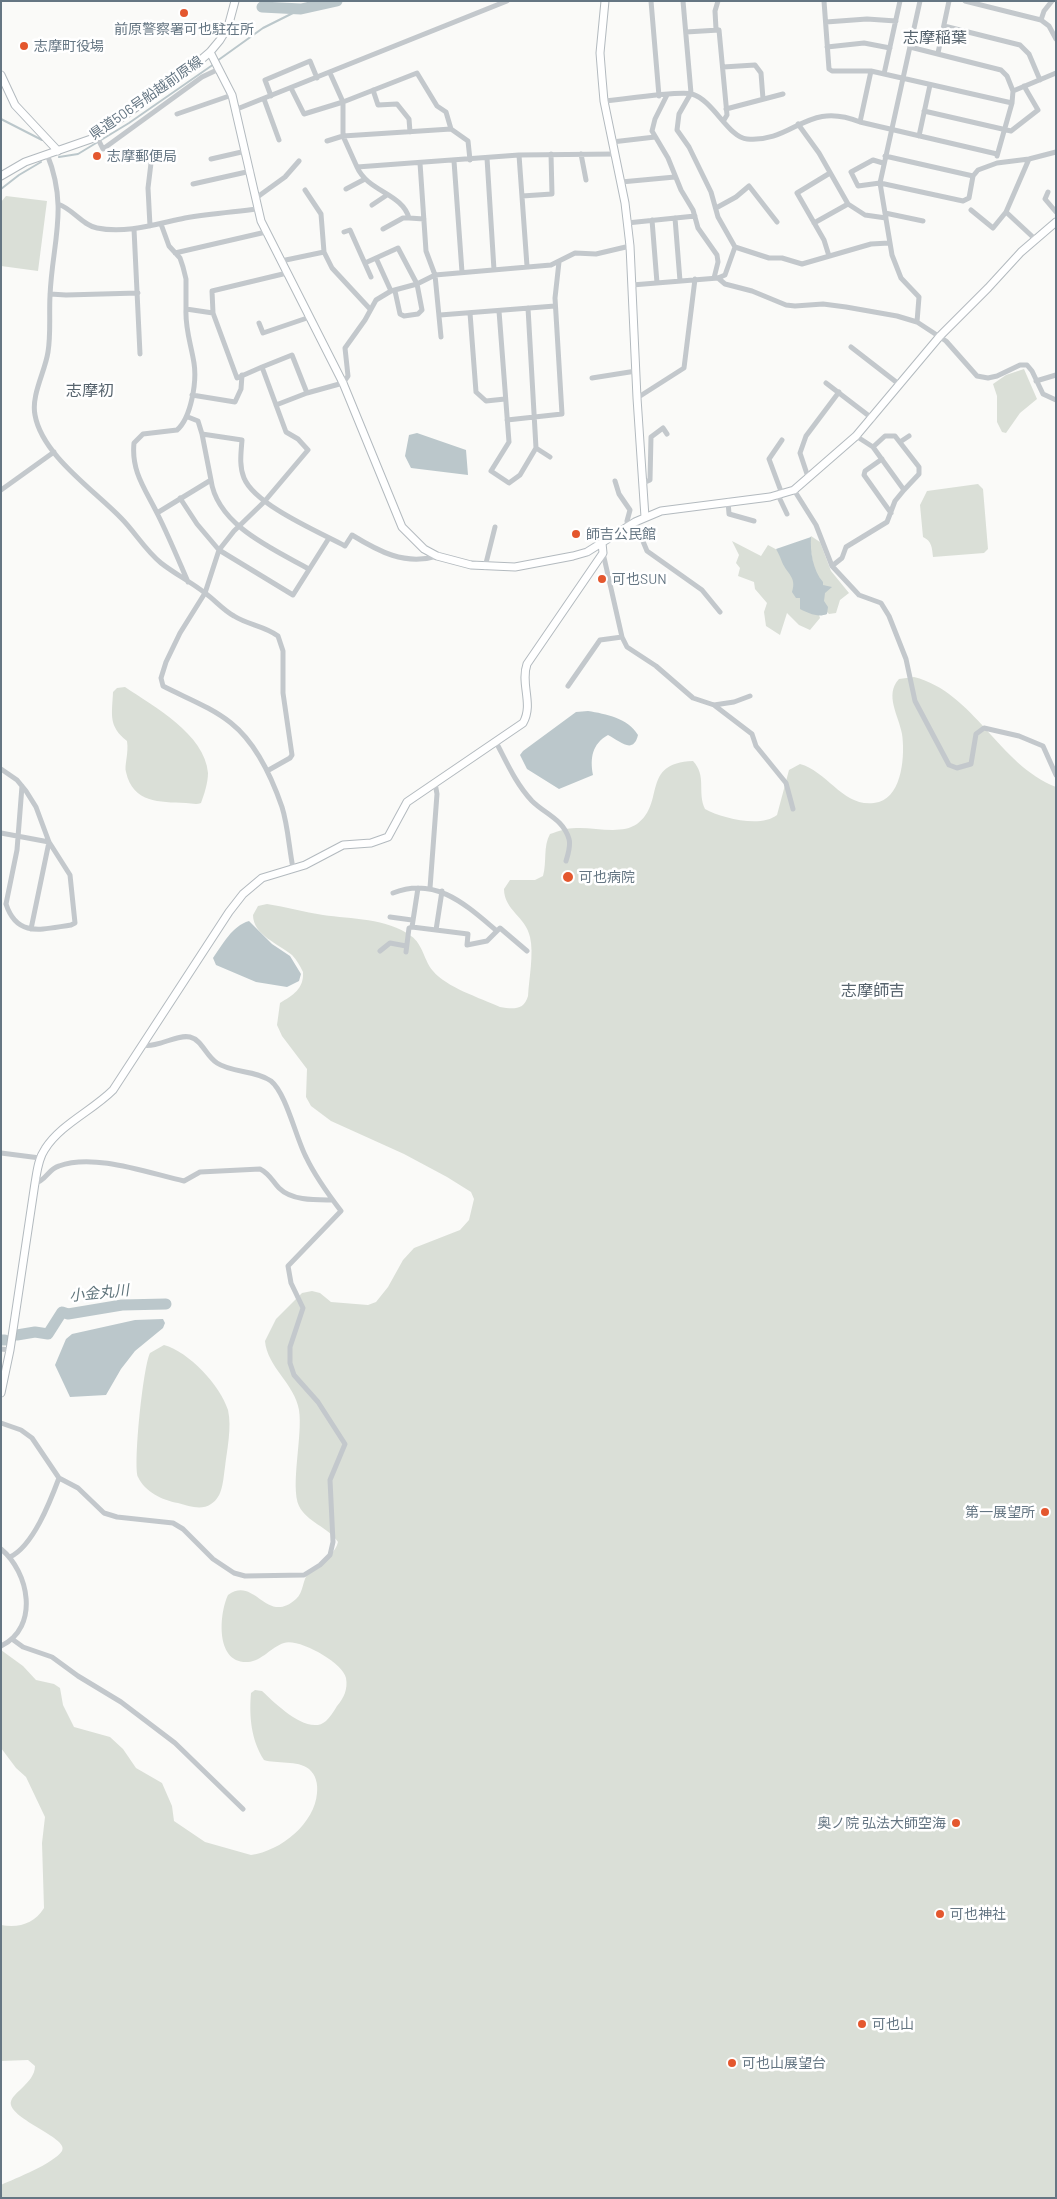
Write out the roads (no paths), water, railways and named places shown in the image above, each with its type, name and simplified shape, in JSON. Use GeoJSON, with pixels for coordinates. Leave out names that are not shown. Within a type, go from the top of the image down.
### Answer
{"type":"FeatureCollection","features":[{"type":"Feature","properties":{"kind":"street","name":"県道506号船越前原線"},"geometry":{"type":"LineString","coordinates":[[1,176],[25,162],[96,135],[163,89],[210,52],[228,28],[235,1]]}},
{"type":"Feature","properties":{"kind":"street"},"geometry":{"type":"LineString","coordinates":[[237,109],[507,1]]}},
{"type":"Feature","properties":{"kind":"street"},"geometry":{"type":"LineString","coordinates":[[605,1],[600,53],[604,101],[628,223],[645,517]]}},
{"type":"Feature","properties":{"kind":"street"},"geometry":{"type":"LineString","coordinates":[[651,1],[659,96]]}},
{"type":"Feature","properties":{"kind":"street"},"geometry":{"type":"LineString","coordinates":[[632,285],[716,278],[725,275],[735,247],[700,169],[678,130],[679,114],[691,93],[683,1]]}},
{"type":"Feature","properties":{"kind":"street"},"geometry":{"type":"LineString","coordinates":[[716,29],[715,11],[718,1]]}},
{"type":"Feature","properties":{"kind":"street"},"geometry":{"type":"LineString","coordinates":[[824,1],[829,69],[832,71],[871,71],[1012,103]]}},
{"type":"Feature","properties":{"kind":"street"},"geometry":{"type":"LineString","coordinates":[[884,74],[900,1]]}},
{"type":"Feature","properties":{"kind":"street"},"geometry":{"type":"LineString","coordinates":[[917,322],[919,297],[901,278],[889,243],[880,183],[920,1]]}},
{"type":"Feature","properties":{"kind":"street"},"geometry":{"type":"LineString","coordinates":[[938,54],[949,1]]}},
{"type":"Feature","properties":{"kind":"street"},"geometry":{"type":"LineString","coordinates":[[965,1],[1041,20],[1049,26],[1056,39]]}},
{"type":"Feature","properties":{"kind":"street"},"geometry":{"type":"LineString","coordinates":[[1041,20],[1052,1]]}},
{"type":"Feature","properties":{"kind":"street"},"geometry":{"type":"LineString","coordinates":[[826,22],[867,19],[896,21]]}},
{"type":"Feature","properties":{"kind":"street"},"geometry":{"type":"LineString","coordinates":[[944,26],[1020,45],[1030,54],[1040,80]]}},
{"type":"Feature","properties":{"kind":"street"},"geometry":{"type":"LineString","coordinates":[[686,32],[720,30],[726,110],[724,120]]}},
{"type":"Feature","properties":{"kind":"street"},"geometry":{"type":"LineString","coordinates":[[828,47],[864,43],[890,48]]}},
{"type":"Feature","properties":{"kind":"street"},"geometry":{"type":"LineString","coordinates":[[910,47],[1001,70],[1007,76],[1013,90],[1012,103],[997,154],[997,163]]}},
{"type":"Feature","properties":{"kind":"street"},"geometry":{"type":"LineString","coordinates":[[210,52],[232,94],[237,109],[251,170],[257,209],[266,232],[344,383],[402,527],[424,549],[437,556],[485,567],[515,568],[587,552],[635,522],[672,508],[780,494],[794,490],[856,436],[940,336],[1035,240],[1056,222]]}},
{"type":"Feature","properties":{"kind":"street"},"geometry":{"type":"LineString","coordinates":[[271,96],[265,80],[301,65],[310,62],[316,78]]}},
{"type":"Feature","properties":{"kind":"street"},"geometry":{"type":"LineString","coordinates":[[723,67],[755,65],[761,73],[763,99]]}},
{"type":"Feature","properties":{"kind":"street"},"geometry":{"type":"LineString","coordinates":[[96,135],[103,150],[202,77],[218,68]]}},
{"type":"Feature","properties":{"kind":"street"},"geometry":{"type":"LineString","coordinates":[[860,122],[871,71]]}},
{"type":"Feature","properties":{"kind":"street"},"geometry":{"type":"LineString","coordinates":[[330,73],[343,102],[343,136],[358,167],[365,179],[404,206],[409,218]]}},
{"type":"Feature","properties":{"kind":"street"},"geometry":{"type":"LineString","coordinates":[[291,88],[304,114],[343,102],[416,73],[437,106],[446,112],[452,129],[468,141],[470,160]]}},
{"type":"Feature","properties":{"kind":"street"},"geometry":{"type":"LineString","coordinates":[[1013,90],[1056,73]]}},
{"type":"Feature","properties":{"kind":"street"},"geometry":{"type":"LineString","coordinates":[[1,75],[15,105],[58,151]]}},
{"type":"Feature","properties":{"kind":"street"},"geometry":{"type":"LineString","coordinates":[[918,136],[930,85]]}},
{"type":"Feature","properties":{"kind":"street"},"geometry":{"type":"LineString","coordinates":[[924,111],[1005,128],[1011,131],[1037,113],[1038,110],[1024,86]]}},
{"type":"Feature","properties":{"kind":"street"},"geometry":{"type":"LineString","coordinates":[[373,90],[378,105],[397,104],[409,119],[410,132]]}},
{"type":"Feature","properties":{"kind":"street"},"geometry":{"type":"LineString","coordinates":[[604,101],[691,93],[711,105],[738,136],[745,139],[769,138],[798,124],[825,115],[839,115],[891,130],[997,154]]}},
{"type":"Feature","properties":{"kind":"street"},"geometry":{"type":"LineString","coordinates":[[177,114],[232,94]]}},
{"type":"Feature","properties":{"kind":"street"},"geometry":{"type":"LineString","coordinates":[[726,110],[783,94]]}},
{"type":"Feature","properties":{"kind":"street"},"geometry":{"type":"LineString","coordinates":[[667,95],[652,125],[655,137],[668,158],[675,177],[695,216],[698,228],[718,259],[716,278]]}},
{"type":"Feature","properties":{"kind":"street"},"geometry":{"type":"LineString","coordinates":[[264,99],[279,140]]}},
{"type":"Feature","properties":{"kind":"street"},"geometry":{"type":"LineString","coordinates":[[798,124],[848,204],[865,214],[923,221]]}},
{"type":"Feature","properties":{"kind":"street"},"geometry":{"type":"LineString","coordinates":[[328,141],[343,136],[452,129]]}},
{"type":"Feature","properties":{"kind":"street"},"geometry":{"type":"LineString","coordinates":[[612,142],[655,137]]}},
{"type":"Feature","properties":{"kind":"street"},"geometry":{"type":"LineString","coordinates":[[211,159],[246,151]]}},
{"type":"Feature","properties":{"kind":"street"},"geometry":{"type":"LineString","coordinates":[[883,163],[873,160],[851,172],[858,186],[880,183],[963,201],[969,198],[974,176],[978,170],[997,163],[1029,159],[1056,152]]}},
{"type":"Feature","properties":{"kind":"street"},"geometry":{"type":"LineString","coordinates":[[47,154],[57,182],[58,226],[50,294],[48,354],[34,413],[42,434],[54,452],[85,485],[121,518],[151,554],[233,616],[276,634],[282,644],[283,693],[292,755],[268,771]]}},
{"type":"Feature","properties":{"kind":"street"},"geometry":{"type":"LineString","coordinates":[[522,196],[552,194],[551,154]]}},
{"type":"Feature","properties":{"kind":"street"},"geometry":{"type":"LineString","coordinates":[[581,154],[586,180]]}},
{"type":"Feature","properties":{"kind":"street"},"geometry":{"type":"LineString","coordinates":[[358,167],[519,155],[614,154]]}},
{"type":"Feature","properties":{"kind":"street"},"geometry":{"type":"LineString","coordinates":[[519,155],[527,266]]}},
{"type":"Feature","properties":{"kind":"street"},"geometry":{"type":"LineString","coordinates":[[885,156],[974,176]]}},
{"type":"Feature","properties":{"kind":"street"},"geometry":{"type":"LineString","coordinates":[[487,158],[494,270]]}},
{"type":"Feature","properties":{"kind":"street"},"geometry":{"type":"LineString","coordinates":[[972,210],[993,228],[1006,212],[1029,159]]}},
{"type":"Feature","properties":{"kind":"street"},"geometry":{"type":"LineString","coordinates":[[256,198],[284,177],[299,161]]}},
{"type":"Feature","properties":{"kind":"street"},"geometry":{"type":"LineString","coordinates":[[454,161],[462,272]]}},
{"type":"Feature","properties":{"kind":"street"},"geometry":{"type":"LineString","coordinates":[[150,226],[148,188],[151,163]]}},
{"type":"Feature","properties":{"kind":"street"},"geometry":{"type":"LineString","coordinates":[[420,163],[426,250],[435,275],[441,337]]}},
{"type":"Feature","properties":{"kind":"street"},"geometry":{"type":"LineString","coordinates":[[194,184],[251,170]]}},
{"type":"Feature","properties":{"kind":"street"},"geometry":{"type":"LineString","coordinates":[[829,256],[824,240],[797,193],[830,173]]}},
{"type":"Feature","properties":{"kind":"street"},"geometry":{"type":"LineString","coordinates":[[621,182],[675,177]]}},
{"type":"Feature","properties":{"kind":"street"},"geometry":{"type":"LineString","coordinates":[[346,189],[365,179]]}},
{"type":"Feature","properties":{"kind":"street"},"geometry":{"type":"LineString","coordinates":[[716,208],[736,197],[749,186],[777,222]]}},
{"type":"Feature","properties":{"kind":"street"},"geometry":{"type":"LineString","coordinates":[[305,190],[319,208],[324,252],[332,268],[370,309]]}},
{"type":"Feature","properties":{"kind":"street"},"geometry":{"type":"LineString","coordinates":[[1048,192],[1045,199],[1056,212]]}},
{"type":"Feature","properties":{"kind":"street"},"geometry":{"type":"LineString","coordinates":[[372,205],[387,195]]}},
{"type":"Feature","properties":{"kind":"street"},"geometry":{"type":"LineString","coordinates":[[58,204],[68,207],[94,228],[134,229],[257,209]]}},
{"type":"Feature","properties":{"kind":"street"},"geometry":{"type":"LineString","coordinates":[[814,223],[848,204]]}},
{"type":"Feature","properties":{"kind":"street"},"geometry":{"type":"LineString","coordinates":[[1006,212],[1035,240]]}},
{"type":"Feature","properties":{"kind":"street"},"geometry":{"type":"LineString","coordinates":[[628,223],[695,216]]}},
{"type":"Feature","properties":{"kind":"street"},"geometry":{"type":"LineString","coordinates":[[383,229],[403,218],[424,219]]}},
{"type":"Feature","properties":{"kind":"street"},"geometry":{"type":"LineString","coordinates":[[675,218],[680,281]]}},
{"type":"Feature","properties":{"kind":"street"},"geometry":{"type":"LineString","coordinates":[[652,220],[656,283]]}},
{"type":"Feature","properties":{"kind":"street"},"geometry":{"type":"LineString","coordinates":[[161,224],[169,246],[180,258],[186,279],[185,325],[194,363],[192,395],[188,417],[177,430],[143,434],[134,443],[134,466],[138,479],[157,512],[189,582]]}},
{"type":"Feature","properties":{"kind":"street"},"geometry":{"type":"LineString","coordinates":[[134,229],[140,354]]}},
{"type":"Feature","properties":{"kind":"street"},"geometry":{"type":"LineString","coordinates":[[344,232],[350,230],[372,277]]}},
{"type":"Feature","properties":{"kind":"street"},"geometry":{"type":"LineString","coordinates":[[175,253],[266,232]]}},
{"type":"Feature","properties":{"kind":"street"},"geometry":{"type":"LineString","coordinates":[[735,247],[769,258],[782,258],[799,264],[806,264],[872,244],[889,243]]}},
{"type":"Feature","properties":{"kind":"street"},"geometry":{"type":"LineString","coordinates":[[276,405],[307,393],[344,383],[348,376],[345,348],[366,320],[376,300],[393,291],[417,284],[435,275],[551,265],[575,253],[596,254],[630,246]]}},
{"type":"Feature","properties":{"kind":"street"},"geometry":{"type":"LineString","coordinates":[[365,263],[376,258],[398,248],[417,284],[422,310],[418,314],[404,316],[400,314],[393,291],[376,258]]}},
{"type":"Feature","properties":{"kind":"street"},"geometry":{"type":"LineString","coordinates":[[281,261],[324,252]]}},
{"type":"Feature","properties":{"kind":"street"},"geometry":{"type":"LineString","coordinates":[[507,420],[562,414],[555,306],[559,262]]}},
{"type":"Feature","properties":{"kind":"street"},"geometry":{"type":"LineString","coordinates":[[287,273],[212,291],[213,313],[237,378],[292,355],[307,393]]}},
{"type":"Feature","properties":{"kind":"street"},"geometry":{"type":"LineString","coordinates":[[716,278],[725,284],[752,291],[786,305],[823,304],[897,316],[917,322],[940,336],[982,379],[997,376],[1020,365],[1027,366],[1032,371],[1043,394],[1056,400]]}},
{"type":"Feature","properties":{"kind":"street"},"geometry":{"type":"LineString","coordinates":[[637,398],[684,368],[695,279]]}},
{"type":"Feature","properties":{"kind":"street"},"geometry":{"type":"LineString","coordinates":[[50,294],[138,293]]}},
{"type":"Feature","properties":{"kind":"street"},"geometry":{"type":"LineString","coordinates":[[440,315],[555,306]]}},
{"type":"Feature","properties":{"kind":"street"},"geometry":{"type":"LineString","coordinates":[[499,311],[509,442],[490,471],[508,483],[520,475],[536,448],[528,308]]}},
{"type":"Feature","properties":{"kind":"street"},"geometry":{"type":"LineString","coordinates":[[186,309],[213,313]]}},
{"type":"Feature","properties":{"kind":"street"},"geometry":{"type":"LineString","coordinates":[[470,313],[476,392],[486,401],[506,399]]}},
{"type":"Feature","properties":{"kind":"street"},"geometry":{"type":"LineString","coordinates":[[259,323],[263,333],[310,317]]}},
{"type":"Feature","properties":{"kind":"street"},"geometry":{"type":"LineString","coordinates":[[851,347],[900,385]]}},
{"type":"Feature","properties":{"kind":"street"},"geometry":{"type":"LineString","coordinates":[[262,367],[286,432],[298,439],[308,450],[264,502],[238,527],[219,550],[205,593],[169,655],[162,673],[162,684],[230,722],[245,738],[268,771],[282,808],[293,868]]}},
{"type":"Feature","properties":{"kind":"street"},"geometry":{"type":"LineString","coordinates":[[592,378],[636,371]]}},
{"type":"Feature","properties":{"kind":"street"},"geometry":{"type":"LineString","coordinates":[[192,395],[235,402],[241,389],[242,375]]}},
{"type":"Feature","properties":{"kind":"street"},"geometry":{"type":"LineString","coordinates":[[1036,381],[1056,375]]}},
{"type":"Feature","properties":{"kind":"street"},"geometry":{"type":"LineString","coordinates":[[826,383],[872,418]]}},
{"type":"Feature","properties":{"kind":"street"},"geometry":{"type":"LineString","coordinates":[[808,477],[800,453],[806,436],[839,392]]}},
{"type":"Feature","properties":{"kind":"street"},"geometry":{"type":"LineString","coordinates":[[188,417],[198,421],[212,492],[238,527],[252,538],[309,569]]}},
{"type":"Feature","properties":{"kind":"street"},"geometry":{"type":"LineString","coordinates":[[643,483],[650,480],[651,437],[663,428],[667,434]]}},
{"type":"Feature","properties":{"kind":"street"},"geometry":{"type":"LineString","coordinates":[[202,434],[242,440],[241,462],[244,479],[264,502],[345,546],[352,534],[377,550],[394,557],[415,559],[437,556]]}},
{"type":"Feature","properties":{"kind":"street"},"geometry":{"type":"LineString","coordinates":[[856,436],[873,447],[904,490]]}},
{"type":"Feature","properties":{"kind":"street"},"geometry":{"type":"LineString","coordinates":[[832,566],[842,558],[846,547],[854,540],[887,522],[895,501],[919,474],[919,467],[895,436],[884,436],[873,447]]}},
{"type":"Feature","properties":{"kind":"street"},"geometry":{"type":"LineString","coordinates":[[900,442],[909,436]]}},
{"type":"Feature","properties":{"kind":"street"},"geometry":{"type":"LineString","coordinates":[[782,440],[768,460],[787,514]]}},
{"type":"Feature","properties":{"kind":"street"},"geometry":{"type":"LineString","coordinates":[[536,448],[550,457]]}},
{"type":"Feature","properties":{"kind":"street"},"geometry":{"type":"LineString","coordinates":[[1,490],[54,452]]}},
{"type":"Feature","properties":{"kind":"street"},"geometry":{"type":"LineString","coordinates":[[882,459],[865,471],[864,475],[891,513]]}},
{"type":"Feature","properties":{"kind":"street"},"geometry":{"type":"LineString","coordinates":[[157,512],[211,480]]}},
{"type":"Feature","properties":{"kind":"street"},"geometry":{"type":"LineString","coordinates":[[615,481],[619,494],[630,510],[627,521],[628,527]]}},
{"type":"Feature","properties":{"kind":"street"},"geometry":{"type":"LineString","coordinates":[[794,490],[816,525],[832,566],[859,595],[881,603],[889,616],[906,659],[915,701],[949,765],[957,768],[971,764],[976,734],[984,728],[1018,736],[1043,746],[1056,775]]}},
{"type":"Feature","properties":{"kind":"street"},"geometry":{"type":"LineString","coordinates":[[180,498],[197,524],[219,550],[292,595],[330,538]]}},
{"type":"Feature","properties":{"kind":"street"},"geometry":{"type":"LineString","coordinates":[[728,501],[729,514],[754,521]]}},
{"type":"Feature","properties":{"kind":"street"},"geometry":{"type":"LineString","coordinates":[[635,522],[647,551],[702,590],[720,612]]}},
{"type":"Feature","properties":{"kind":"street"},"geometry":{"type":"LineString","coordinates":[[485,567],[495,526]]}},
{"type":"Feature","properties":{"kind":"street"},"geometry":{"type":"LineString","coordinates":[[602,544],[622,637],[627,647],[656,666],[693,698],[714,705],[752,734],[756,746],[786,784],[793,809]]}},
{"type":"Feature","properties":{"kind":"street"},"geometry":{"type":"LineString","coordinates":[[1,1393],[10,1350],[35,1183],[40,1158],[45,1149],[63,1130],[99,1104],[112,1090],[243,894],[262,878],[305,865],[342,845],[382,841],[394,831],[407,802],[496,742],[522,722],[526,717],[528,708],[524,678],[527,664],[603,553]]}},
{"type":"Feature","properties":{"kind":"street"},"geometry":{"type":"LineString","coordinates":[[568,686],[600,640],[622,637]]}},
{"type":"Feature","properties":{"kind":"street"},"geometry":{"type":"LineString","coordinates":[[714,705],[734,702],[750,696]]}},
{"type":"Feature","properties":{"kind":"street"},"geometry":{"type":"LineString","coordinates":[[496,742],[515,779],[533,802],[560,822],[565,830],[570,840],[566,861]]}},
{"type":"Feature","properties":{"kind":"street"},"geometry":{"type":"LineString","coordinates":[[1,769],[22,786],[36,807],[49,842],[70,875],[75,923],[31,929],[14,922],[6,904],[19,836],[22,786]]}},
{"type":"Feature","properties":{"kind":"street"},"geometry":{"type":"LineString","coordinates":[[430,888],[437,794],[435,783]]}},
{"type":"Feature","properties":{"kind":"street"},"geometry":{"type":"LineString","coordinates":[[1,832],[49,842]]}},
{"type":"Feature","properties":{"kind":"street"},"geometry":{"type":"LineString","coordinates":[[31,929],[49,842]]}},
{"type":"Feature","properties":{"kind":"street"},"geometry":{"type":"LineString","coordinates":[[406,952],[418,888]]}},
{"type":"Feature","properties":{"kind":"street"},"geometry":{"type":"LineString","coordinates":[[393,893],[418,888],[442,891],[497,931]]}},
{"type":"Feature","properties":{"kind":"street"},"geometry":{"type":"LineString","coordinates":[[436,930],[442,891]]}},
{"type":"Feature","properties":{"kind":"street"},"geometry":{"type":"LineString","coordinates":[[390,917],[412,920]]}},
{"type":"Feature","properties":{"kind":"street"},"geometry":{"type":"LineString","coordinates":[[412,927],[468,934],[467,945],[487,941],[500,928],[527,951]]}},
{"type":"Feature","properties":{"kind":"street"},"geometry":{"type":"LineString","coordinates":[[380,951],[390,943],[406,946]]}},
{"type":"Feature","properties":{"kind":"street"},"geometry":{"type":"LineString","coordinates":[[1,1423],[21,1430],[32,1438],[59,1478],[78,1488],[104,1513],[117,1517],[173,1522],[183,1529],[213,1559],[234,1573],[245,1576],[304,1575],[320,1565],[330,1555],[333,1542],[330,1480],[345,1444],[318,1402],[294,1375],[290,1363],[290,1348],[303,1308],[291,1283],[288,1266],[341,1211],[306,1159],[295,1135],[291,1118],[276,1087],[270,1080],[218,1063],[205,1053],[201,1043],[192,1037],[157,1046],[142,1045]]}},
{"type":"Feature","properties":{"kind":"street"},"geometry":{"type":"LineString","coordinates":[[1,1153],[40,1158]]}},
{"type":"Feature","properties":{"kind":"street"},"geometry":{"type":"LineString","coordinates":[[35,1183],[42,1182],[52,1169],[80,1162],[111,1164],[184,1181],[200,1172],[260,1169],[268,1174],[280,1189],[303,1199],[332,1200]]}},
{"type":"Feature","properties":{"kind":"street"},"geometry":{"type":"LineString","coordinates":[[1,1350],[10,1350]]}},
{"type":"Feature","properties":{"kind":"street"},"geometry":{"type":"LineString","coordinates":[[10,1556],[18,1552],[29,1542],[59,1478]]}},
{"type":"Feature","properties":{"kind":"street"},"geometry":{"type":"LineString","coordinates":[[1,1550],[10,1556],[23,1578],[27,1603],[18,1632],[12,1639],[1,1646]]}},
{"type":"Feature","properties":{"kind":"street"},"geometry":{"type":"LineString","coordinates":[[12,1639],[23,1647],[52,1657],[78,1676],[121,1702],[176,1743],[243,1809]]}},
{"type":"Feature","properties":{"kind":"waterway"},"geometry":{"type":"LineString","coordinates":[[262,7],[301,9],[337,1]]}},
{"type":"Feature","properties":{"kind":"waterway"},"geometry":{"type":"LineString","coordinates":[[217,61],[263,28],[301,9]]}},
{"type":"Feature","properties":{"kind":"waterway"},"geometry":{"type":"LineString","coordinates":[[59,157],[78,154],[129,123],[214,64]]}},
{"type":"Feature","properties":{"kind":"waterway"},"geometry":{"type":"LineString","coordinates":[[1,119],[42,140]]}},
{"type":"Feature","properties":{"kind":"waterway"},"geometry":{"type":"LineString","coordinates":[[1,189],[19,175],[41,162]]}},
{"type":"Feature","properties":{"kind":"waterway","name":"小金丸川"},"geometry":{"type":"LineString","coordinates":[[17,1335],[35,1332],[48,1334],[62,1312],[68,1314],[122,1305],[166,1304]]}},
{"type":"Feature","properties":{"kind":"place","name":"前原警察署可也駐在所"},"geometry":{"type":"Point","coordinates":[184,13]}},
{"type":"Feature","properties":{"kind":"place","name":"志摩町役場"},"geometry":{"type":"Point","coordinates":[24,46]}},
{"type":"Feature","properties":{"kind":"place","name":"志摩郵便局"},"geometry":{"type":"Point","coordinates":[97,156]}},
{"type":"Feature","properties":{"kind":"place","name":"師吉公民館"},"geometry":{"type":"Point","coordinates":[576,534]}},
{"type":"Feature","properties":{"kind":"place","name":"可也SUN"},"geometry":{"type":"Point","coordinates":[602,579]}},
{"type":"Feature","properties":{"kind":"place","name":"可也病院"},"geometry":{"type":"Point","coordinates":[568,877]}},
{"type":"Feature","properties":{"kind":"place","name":"第一展望所"},"geometry":{"type":"Point","coordinates":[1045,1512]}},
{"type":"Feature","properties":{"kind":"place","name":"奥ノ院 弘法大師空海"},"geometry":{"type":"Point","coordinates":[956,1823]}},
{"type":"Feature","properties":{"kind":"place","name":"可也神社"},"geometry":{"type":"Point","coordinates":[940,1914]}},
{"type":"Feature","properties":{"kind":"place","name":"可也山"},"geometry":{"type":"Point","coordinates":[862,2024]}},
{"type":"Feature","properties":{"kind":"place","name":"可也山展望台"},"geometry":{"type":"Point","coordinates":[732,2063]}},
{"type":"Feature","properties":{"kind":"district","name":"志摩稲葉"},"geometry":{"type":"Point","coordinates":[935,38]}},
{"type":"Feature","properties":{"kind":"district","name":"志摩初"},"geometry":{"type":"Point","coordinates":[90,391]}},
{"type":"Feature","properties":{"kind":"district","name":"志摩師吉"},"geometry":{"type":"Point","coordinates":[873,991]}}]}
